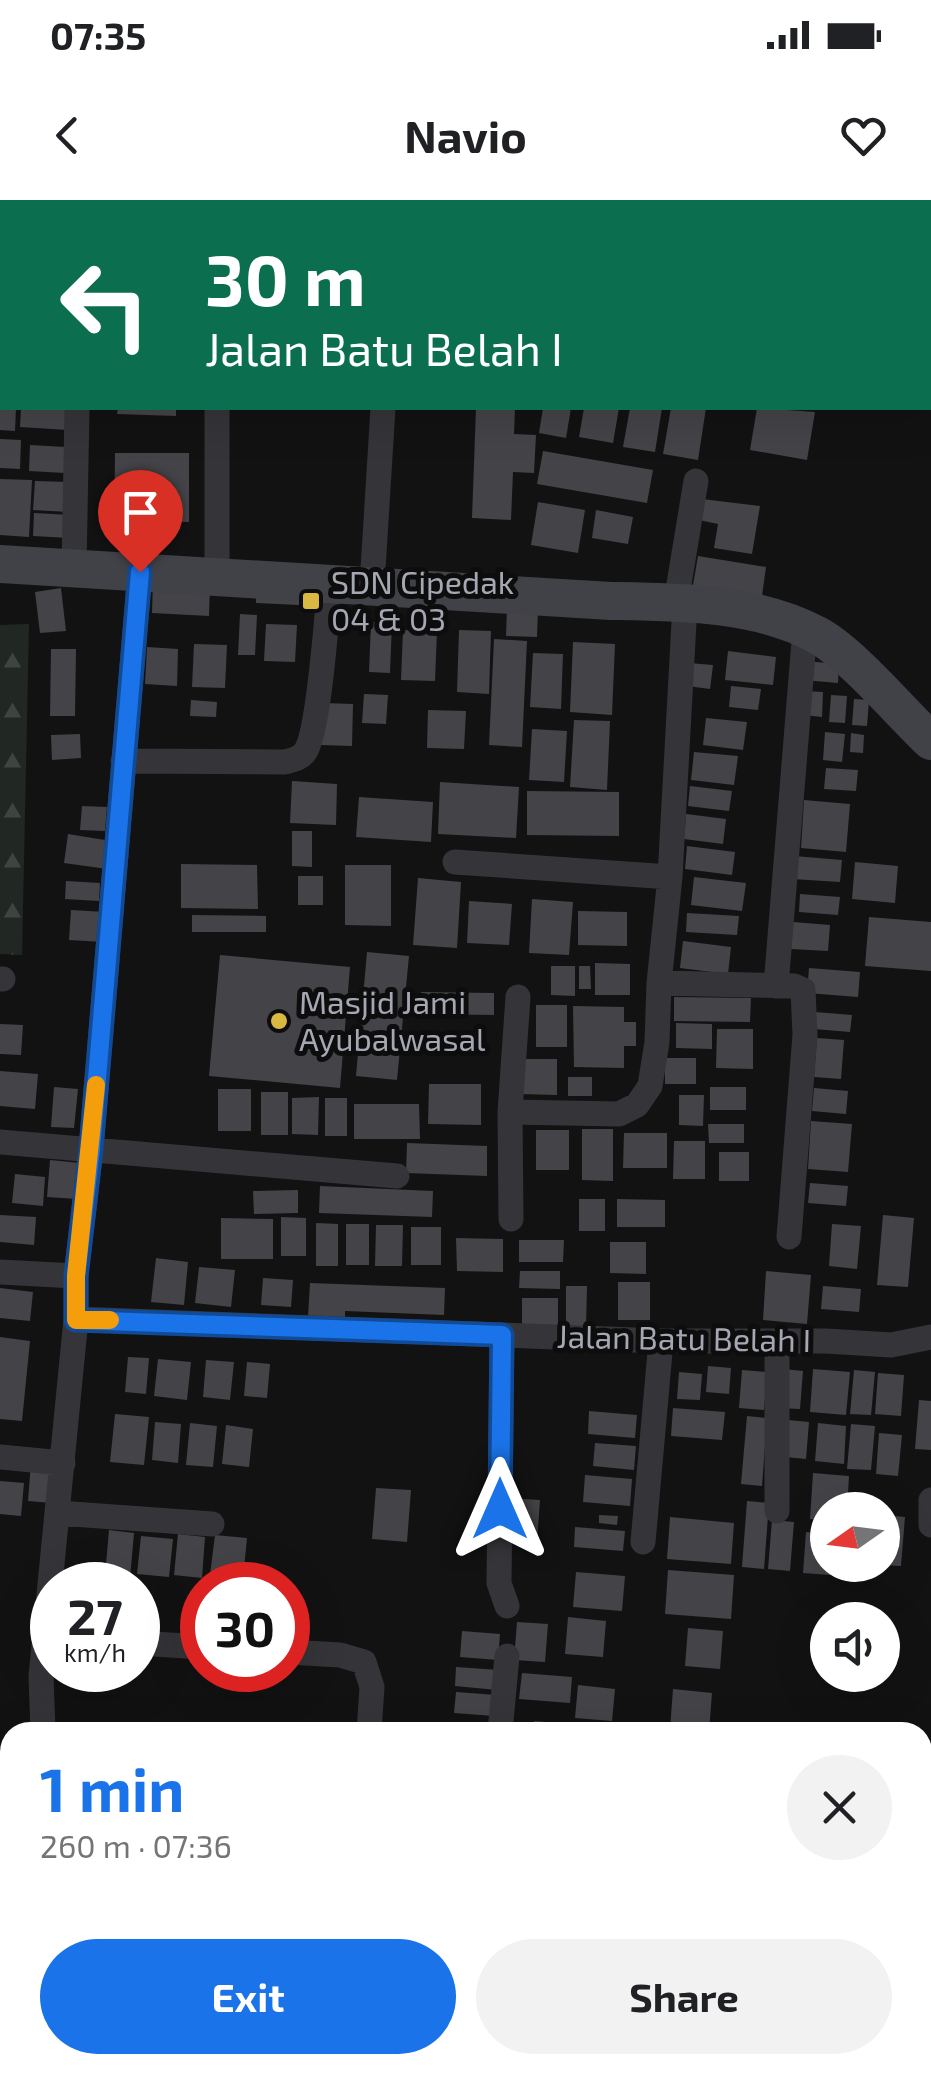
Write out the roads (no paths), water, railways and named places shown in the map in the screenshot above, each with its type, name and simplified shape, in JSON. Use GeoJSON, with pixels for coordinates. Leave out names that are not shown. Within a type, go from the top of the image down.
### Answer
{"type":"FeatureCollection","features":[{"type":"Feature","properties":{"kind":"street"},"geometry":{"type":"LineString","coordinates":[[74,569],[77,410]]}},
{"type":"Feature","properties":{"kind":"street"},"geometry":{"type":"LineString","coordinates":[[217,410],[217,576]]}},
{"type":"Feature","properties":{"kind":"street"},"geometry":{"type":"LineString","coordinates":[[372,585],[383,410]]}},
{"type":"Feature","properties":{"kind":"street"},"geometry":{"type":"LineString","coordinates":[[510,1112],[619,1114],[637,1105],[650,1086],[670,878],[680,603],[696,481]]}},
{"type":"Feature","properties":{"kind":"street"},"geometry":{"type":"LineString","coordinates":[[0,564],[680,603],[756,614],[820,636],[931,742]]}},
{"type":"Feature","properties":{"kind":"street"},"geometry":{"type":"LineString","coordinates":[[54,1562],[76,1320],[76,1276],[91,1149],[140,572]]}},
{"type":"Feature","properties":{"kind":"street"},"geometry":{"type":"LineString","coordinates":[[124,761],[285,762],[298,758],[307,750],[316,709],[330,582]]}},
{"type":"Feature","properties":{"kind":"street"},"geometry":{"type":"LineString","coordinates":[[776,986],[805,629]]}},
{"type":"Feature","properties":{"kind":"street"},"geometry":{"type":"LineString","coordinates":[[454,862],[670,878]]}},
{"type":"Feature","properties":{"kind":"street"},"geometry":{"type":"LineString","coordinates":[[659,983],[799,988],[806,996],[789,1237]]}},
{"type":"Feature","properties":{"kind":"street"},"geometry":{"type":"LineString","coordinates":[[511,1219],[510,1112],[518,997]]}},
{"type":"Feature","properties":{"kind":"street"},"geometry":{"type":"LineString","coordinates":[[0,1142],[397,1176]]}},
{"type":"Feature","properties":{"kind":"street"},"geometry":{"type":"LineString","coordinates":[[0,1272],[76,1276]]}},
{"type":"Feature","properties":{"kind":"street","name":"Jalan Batu Belah I"},"geometry":{"type":"LineString","coordinates":[[76,1320],[662,1341],[891,1345],[931,1337]]}},
{"type":"Feature","properties":{"kind":"street"},"geometry":{"type":"LineString","coordinates":[[502,1335],[499,1583],[507,1606]]}},
{"type":"Feature","properties":{"kind":"street"},"geometry":{"type":"LineString","coordinates":[[642,1542],[662,1341]]}},
{"type":"Feature","properties":{"kind":"street"},"geometry":{"type":"LineString","coordinates":[[777,1343],[777,1511]]}},
{"type":"Feature","properties":{"kind":"street"},"geometry":{"type":"LineString","coordinates":[[0,1457],[63,1463]]}},
{"type":"Feature","properties":{"kind":"street"},"geometry":{"type":"LineString","coordinates":[[931,1500],[931,1525]]}},
{"type":"Feature","properties":{"kind":"street"},"geometry":{"type":"LineString","coordinates":[[58,1513],[212,1524]]}},
{"type":"Feature","properties":{"kind":"street"},"geometry":{"type":"LineString","coordinates":[[310,1654],[364,1662],[372,1687],[370,1722]]}},
{"type":"Feature","properties":{"kind":"street"},"geometry":{"type":"LineString","coordinates":[[501,1722],[506,1656]]}},
{"type":"Feature","properties":{"kind":"street"},"geometry":{"type":"LineString","coordinates":[[42,1692],[43,1722]]}},
{"type":"Feature","properties":{"kind":"place","name":"SDN Cipedak 04 & 03"},"geometry":{"type":"Point","coordinates":[311,601]}},
{"type":"Feature","properties":{"kind":"place","name":"Masjid Jami Ayubalwasal"},"geometry":{"type":"Point","coordinates":[279,1021]}}]}
